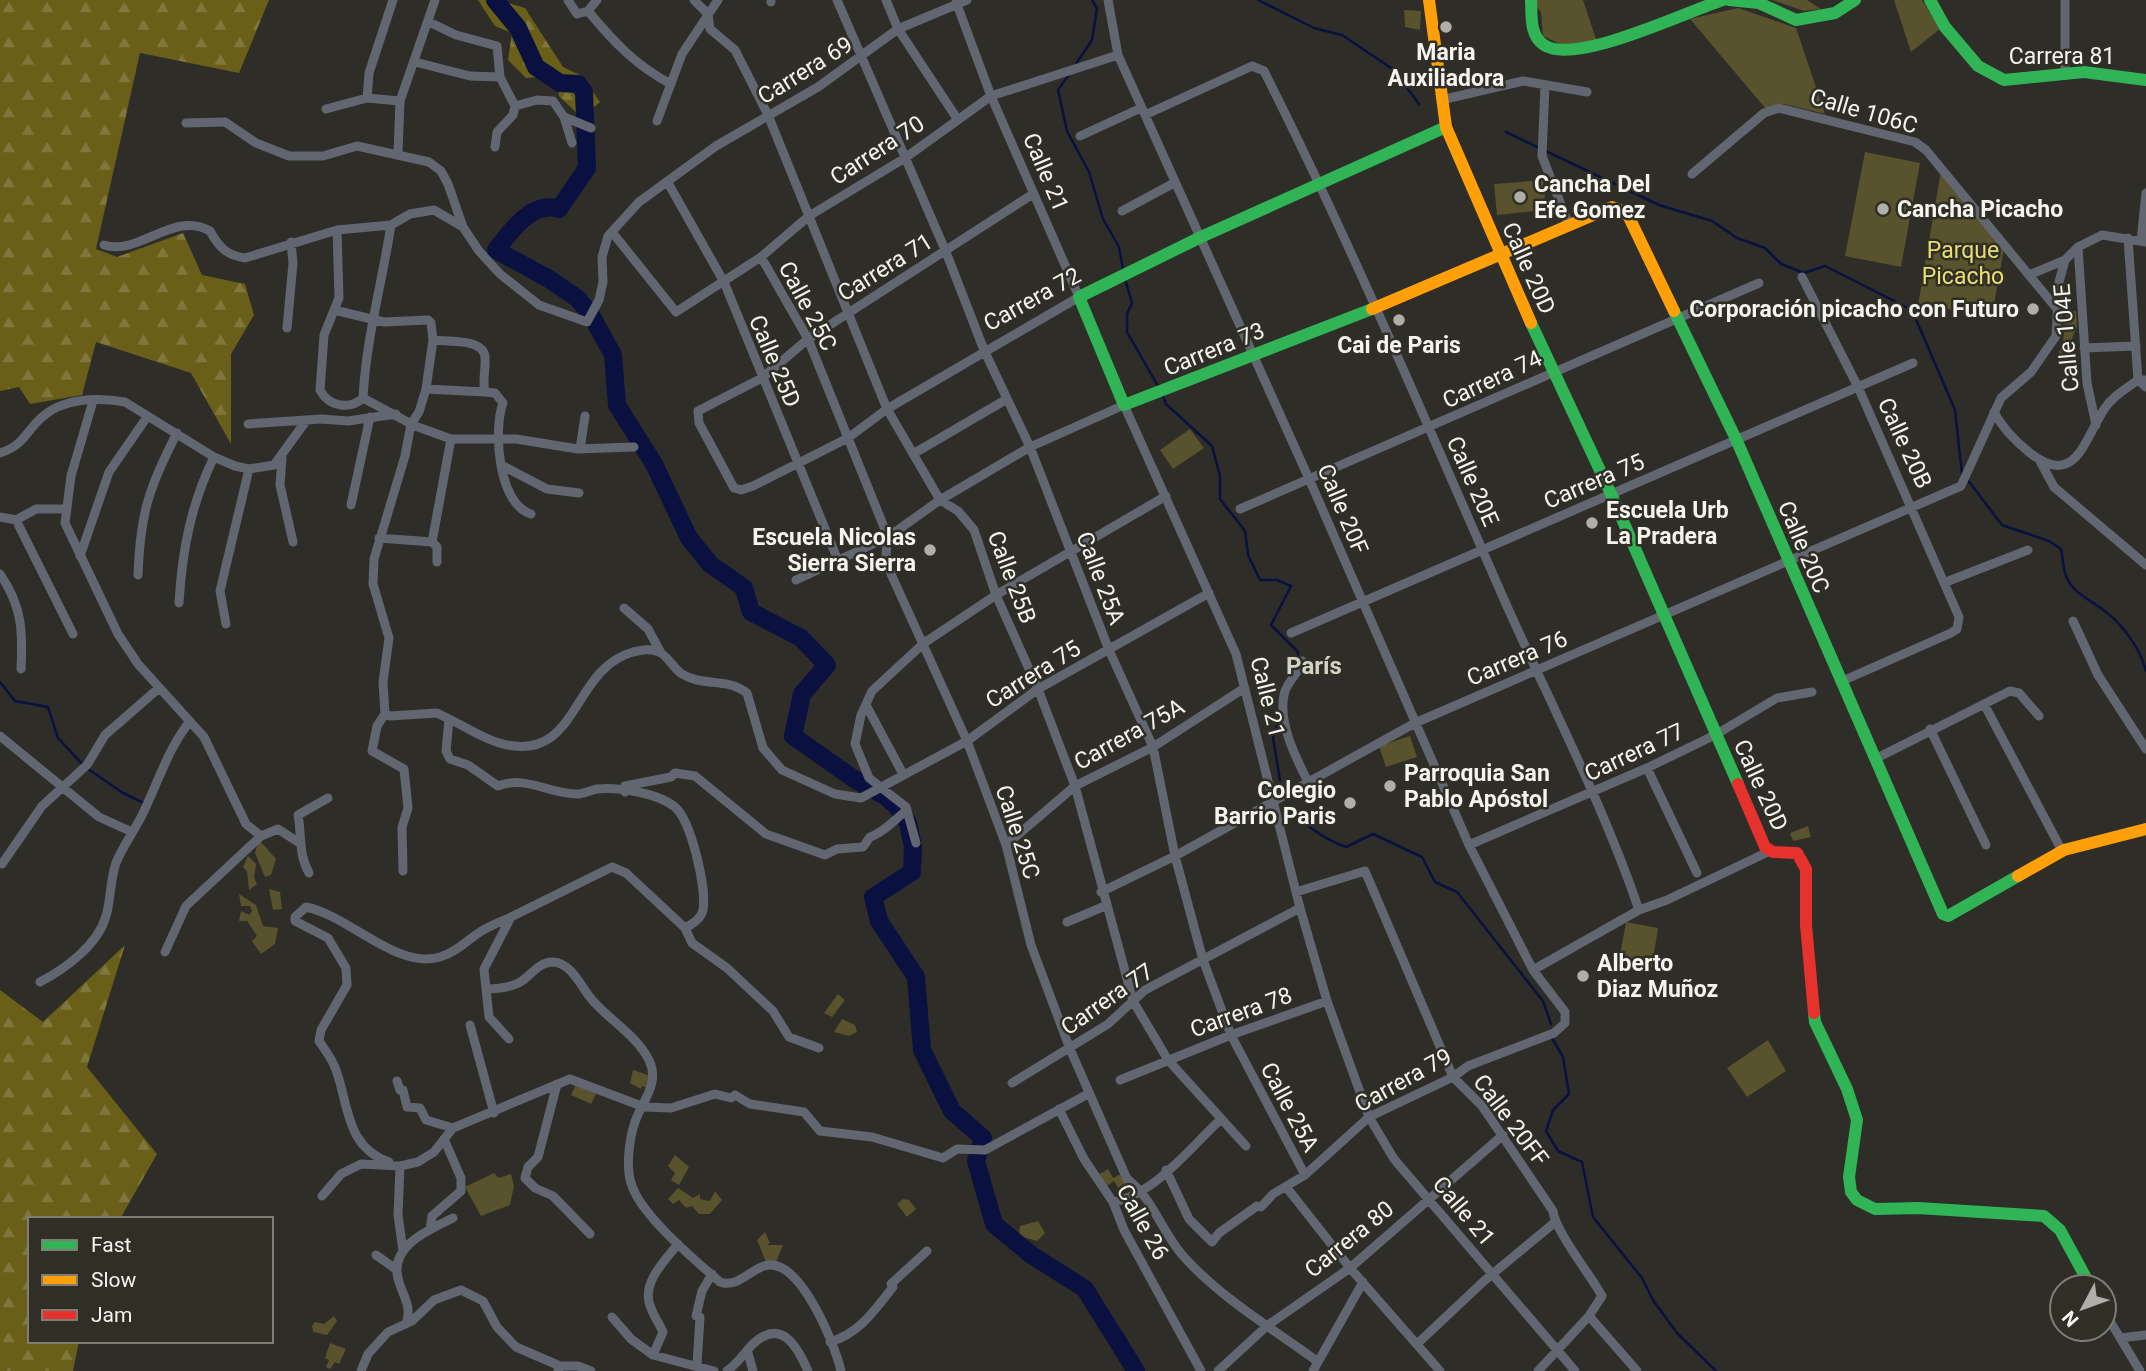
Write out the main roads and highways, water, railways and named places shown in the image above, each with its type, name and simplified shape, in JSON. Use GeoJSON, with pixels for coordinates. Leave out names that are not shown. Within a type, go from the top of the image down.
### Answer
{"type":"FeatureCollection","features":[{"type":"Feature","properties":{"kind":"waterway"},"geometry":{"type":"LineString","coordinates":[[495,0],[518,28],[536,67],[560,83],[578,84],[584,92],[587,168],[559,209],[549,207],[531,213],[515,226],[496,250],[549,279],[577,298],[590,313],[613,355],[617,405],[654,464],[689,538],[710,564],[744,588],[751,612],[801,638],[827,665],[802,694],[793,736],[854,779],[885,796],[898,808],[908,823],[913,847],[912,872],[873,897],[879,921],[916,977],[922,1050],[952,1111],[983,1138],[976,1161],[994,1224],[1030,1254],[1085,1289],[1136,1371]]}},
{"type":"Feature","properties":{"kind":"waterway"},"geometry":{"type":"LineString","coordinates":[[1076,64],[1092,40],[1097,8],[1092,0]]}},
{"type":"Feature","properties":{"kind":"waterway"},"geometry":{"type":"LineString","coordinates":[[1258,0],[1314,28],[1342,35],[1394,70],[1419,104]]}},
{"type":"Feature","properties":{"kind":"waterway"},"geometry":{"type":"LineString","coordinates":[[1070,73],[1058,90],[1067,131],[1089,172],[1103,219],[1119,247],[1123,269]]}},
{"type":"Feature","properties":{"kind":"waterway"},"geometry":{"type":"LineString","coordinates":[[1506,132],[1659,205],[1712,221],[1737,238],[1765,248],[1781,264],[1804,273],[1825,266],[1912,310],[1955,410],[1962,474]]}},
{"type":"Feature","properties":{"kind":"waterway"},"geometry":{"type":"LineString","coordinates":[[1125,279],[1132,303],[1127,314],[1127,332],[1159,388]]}},
{"type":"Feature","properties":{"kind":"waterway"},"geometry":{"type":"LineString","coordinates":[[1162,394],[1166,404],[1212,446],[1220,476],[1220,499],[1245,531],[1248,555],[1260,580],[1277,580],[1291,586],[1271,625],[1298,652],[1298,661]]}},
{"type":"Feature","properties":{"kind":"waterway"},"geometry":{"type":"LineString","coordinates":[[1967,479],[2002,525],[2049,541],[2061,549],[2069,582],[2123,629],[2135,645],[2146,671]]}},
{"type":"Feature","properties":{"kind":"waterway"},"geometry":{"type":"LineString","coordinates":[[0,682],[15,701],[48,707],[58,738],[84,766]]}},
{"type":"Feature","properties":{"kind":"waterway"},"geometry":{"type":"LineString","coordinates":[[1279,718],[1273,738],[1280,780]]}},
{"type":"Feature","properties":{"kind":"waterway"},"geometry":{"type":"LineString","coordinates":[[88,769],[123,793],[146,804]]}},
{"type":"Feature","properties":{"kind":"waterway"},"geometry":{"type":"LineString","coordinates":[[1287,805],[1314,830],[1346,847],[1373,834],[1422,857],[1435,882],[1457,892],[1543,1001],[1551,1024]]}},
{"type":"Feature","properties":{"kind":"waterway"},"geometry":{"type":"LineString","coordinates":[[1552,1038],[1563,1057],[1569,1094],[1553,1110],[1546,1131],[1558,1151],[1582,1162],[1593,1217],[1642,1278],[1653,1300],[1677,1333],[1716,1371]]}},
{"type":"Feature","properties":{"kind":"place","name":"Maria Auxiliadora"},"geometry":{"type":"Point","coordinates":[1446,27]}},
{"type":"Feature","properties":{"kind":"place","name":"Cancha Del Efe Gomez"},"geometry":{"type":"Point","coordinates":[1520,197]}},
{"type":"Feature","properties":{"kind":"place","name":"Cancha Picacho"},"geometry":{"type":"Point","coordinates":[1883,209]}},
{"type":"Feature","properties":{"kind":"place","name":"Corporación picacho con Futuro"},"geometry":{"type":"Point","coordinates":[2033,309]}},
{"type":"Feature","properties":{"kind":"place","name":"Cai de Paris"},"geometry":{"type":"Point","coordinates":[1399,320]}},
{"type":"Feature","properties":{"kind":"place","name":"Escuela Urb La Pradera"},"geometry":{"type":"Point","coordinates":[1592,523]}},
{"type":"Feature","properties":{"kind":"place","name":"Escuela Nicolas Sierra Sierra"},"geometry":{"type":"Point","coordinates":[930,550]}},
{"type":"Feature","properties":{"kind":"place","name":"Parroquia San Pablo Apóstol"},"geometry":{"type":"Point","coordinates":[1390,786]}},
{"type":"Feature","properties":{"kind":"place","name":"Colegio Barrio Paris"},"geometry":{"type":"Point","coordinates":[1350,803]}},
{"type":"Feature","properties":{"kind":"place","name":"Alberto Diaz Muñoz"},"geometry":{"type":"Point","coordinates":[1583,976]}},
{"type":"Feature","properties":{"kind":"district","name":"París"},"geometry":{"type":"Point","coordinates":[1314,666]}},
{"type":"Feature","properties":{"kind":"park label","name":"Parque Picacho"},"geometry":{"type":"Point","coordinates":[1963,263]}}]}
